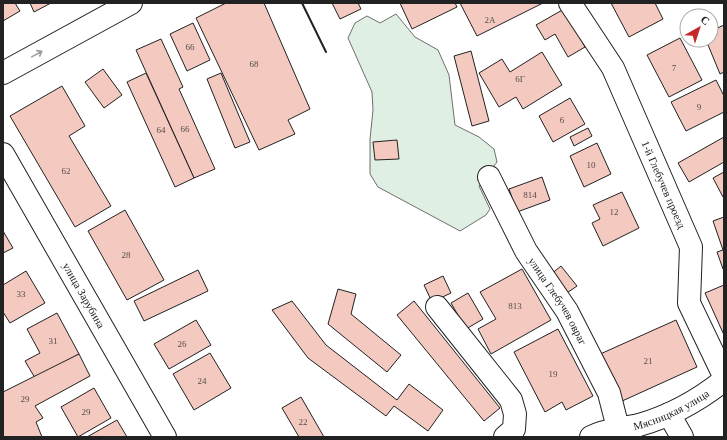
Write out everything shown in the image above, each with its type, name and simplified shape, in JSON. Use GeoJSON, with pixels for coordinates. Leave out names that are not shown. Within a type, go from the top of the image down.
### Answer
{"type":"FeatureCollection","features":[{"type":"Feature","properties":{"kind":"street"},"geometry":{"type":"LineString","coordinates":[[3,73],[131,3]]}},
{"type":"Feature","properties":{"kind":"street","name":"1-й Глебучев проезд"},"geometry":{"type":"LineString","coordinates":[[570,3],[613,68],[691,247],[688,289],[689,303],[724,376]]}},
{"type":"Feature","properties":{"kind":"street","name":"улица Зарубина"},"geometry":{"type":"LineString","coordinates":[[3,154],[165,437]]}},
{"type":"Feature","properties":{"kind":"street","name":"улица Глебучев овраг"},"geometry":{"type":"LineString","coordinates":[[488,177],[526,251],[567,311],[609,393],[618,428]]}},
{"type":"Feature","properties":{"kind":"street"},"geometry":{"type":"LineString","coordinates":[[437,307],[511,400],[515,414],[514,429],[505,437]]}},
{"type":"Feature","properties":{"kind":"street","name":"Мясницкая улица"},"geometry":{"type":"LineString","coordinates":[[591,437],[618,428],[638,425],[669,414],[709,392],[724,380]]}},
{"type":"Feature","properties":{"kind":"street"},"geometry":{"type":"LineString","coordinates":[[669,414],[682,437]]}},
{"type":"Feature","properties":{"kind":"green space"},"geometry":{"type":"Polygon","coordinates":[[[396,14],[415,37],[438,50],[449,75],[455,125],[479,137],[494,149],[497,162],[479,186],[490,209],[486,215],[460,231],[378,187],[370,174],[370,139],[373,110],[372,92],[348,38],[355,23],[367,16],[380,23],[396,14]]]}},
{"type":"Feature","properties":{"kind":"building"},"geometry":{"type":"Polygon","coordinates":[[[3,3],[15,3],[20,11],[3,21],[3,3]]]}},
{"type":"Feature","properties":{"kind":"building"},"geometry":{"type":"Polygon","coordinates":[[[30,3],[51,3],[34,12],[30,3]]]}},
{"type":"Feature","properties":{"kind":"building"},"geometry":{"type":"Polygon","coordinates":[[[226,3],[264,3],[310,109],[288,120],[295,134],[259,150],[196,18],[226,3]]]}},
{"type":"Feature","properties":{"kind":"building"},"geometry":{"type":"Polygon","coordinates":[[[332,3],[358,3],[361,9],[340,19],[332,3]]]}},
{"type":"Feature","properties":{"kind":"building"},"geometry":{"type":"Polygon","coordinates":[[[400,3],[455,3],[457,7],[412,29],[400,3]]]}},
{"type":"Feature","properties":{"kind":"building"},"geometry":{"type":"Polygon","coordinates":[[[460,3],[543,3],[477,36],[460,3]]]}},
{"type":"Feature","properties":{"kind":"building"},"geometry":{"type":"Polygon","coordinates":[[[611,3],[655,3],[663,19],[629,37],[611,3]]]}},
{"type":"Feature","properties":{"kind":"building"},"geometry":{"type":"Polygon","coordinates":[[[564,9],[585,47],[568,57],[555,34],[545,40],[536,25],[564,9]]]}},
{"type":"Feature","properties":{"kind":"building"},"geometry":{"type":"Polygon","coordinates":[[[193,23],[210,60],[187,71],[170,34],[193,23]]]}},
{"type":"Feature","properties":{"kind":"building"},"geometry":{"type":"Polygon","coordinates":[[[724,25],[724,72],[720,74],[709,48],[719,48],[719,27],[724,25]]]}},
{"type":"Feature","properties":{"kind":"building"},"geometry":{"type":"Polygon","coordinates":[[[161,39],[183,87],[179,89],[215,169],[194,178],[136,50],[161,39]]]}},
{"type":"Feature","properties":{"kind":"building"},"geometry":{"type":"Polygon","coordinates":[[[679,39],[679,48],[685,48],[702,80],[669,97],[647,55],[679,39]]]}},
{"type":"Feature","properties":{"kind":"building"},"geometry":{"type":"Polygon","coordinates":[[[471,51],[489,121],[472,126],[454,56],[471,51]]]}},
{"type":"Feature","properties":{"kind":"building"},"geometry":{"type":"Polygon","coordinates":[[[542,52],[562,85],[523,109],[516,97],[499,107],[479,73],[502,59],[510,72],[542,52]]]}},
{"type":"Feature","properties":{"kind":"building"},"geometry":{"type":"Polygon","coordinates":[[[103,69],[122,95],[104,108],[85,82],[103,69]]]}},
{"type":"Feature","properties":{"kind":"building"},"geometry":{"type":"Polygon","coordinates":[[[146,73],[194,178],[175,187],[127,82],[146,73]]]}},
{"type":"Feature","properties":{"kind":"building"},"geometry":{"type":"Polygon","coordinates":[[[221,73],[250,142],[235,148],[207,79],[221,73]]]}},
{"type":"Feature","properties":{"kind":"building"},"geometry":{"type":"Polygon","coordinates":[[[716,80],[724,96],[724,112],[686,131],[671,102],[716,80]]]}},
{"type":"Feature","properties":{"kind":"building"},"geometry":{"type":"Polygon","coordinates":[[[62,86],[85,126],[69,136],[111,206],[75,227],[10,116],[62,86]]]}},
{"type":"Feature","properties":{"kind":"building"},"geometry":{"type":"Polygon","coordinates":[[[570,98],[585,124],[553,142],[539,116],[570,98]]]}},
{"type":"Feature","properties":{"kind":"building"},"geometry":{"type":"Polygon","coordinates":[[[588,128],[592,136],[574,146],[570,137],[588,128]]]}},
{"type":"Feature","properties":{"kind":"building"},"geometry":{"type":"Polygon","coordinates":[[[724,137],[724,162],[689,182],[678,163],[724,137]]]}},
{"type":"Feature","properties":{"kind":"building"},"geometry":{"type":"Polygon","coordinates":[[[397,140],[399,159],[375,160],[373,142],[397,140]]]}},
{"type":"Feature","properties":{"kind":"building"},"geometry":{"type":"Polygon","coordinates":[[[597,143],[611,174],[584,187],[570,156],[597,143]]]}},
{"type":"Feature","properties":{"kind":"building"},"geometry":{"type":"Polygon","coordinates":[[[724,172],[724,196],[723,197],[713,178],[724,172]]]}},
{"type":"Feature","properties":{"kind":"building"},"geometry":{"type":"Polygon","coordinates":[[[542,177],[550,200],[517,212],[509,189],[542,177]]]}},
{"type":"Feature","properties":{"kind":"building"},"geometry":{"type":"Polygon","coordinates":[[[622,192],[639,228],[603,246],[592,223],[600,219],[593,205],[622,192]]]}},
{"type":"Feature","properties":{"kind":"building"},"geometry":{"type":"Polygon","coordinates":[[[125,210],[164,280],[127,300],[88,231],[125,210]]]}},
{"type":"Feature","properties":{"kind":"building"},"geometry":{"type":"Polygon","coordinates":[[[724,217],[723,269],[717,252],[723,250],[713,221],[724,217]]]}},
{"type":"Feature","properties":{"kind":"building"},"geometry":{"type":"Polygon","coordinates":[[[3,231],[13,248],[3,253],[3,231]]]}},
{"type":"Feature","properties":{"kind":"building"},"geometry":{"type":"Polygon","coordinates":[[[561,266],[577,286],[564,295],[549,276],[561,266]]]}},
{"type":"Feature","properties":{"kind":"building"},"geometry":{"type":"Polygon","coordinates":[[[522,269],[551,320],[491,354],[478,329],[496,319],[480,292],[522,269]]]}},
{"type":"Feature","properties":{"kind":"building"},"geometry":{"type":"Polygon","coordinates":[[[198,270],[208,291],[144,321],[134,301],[198,270]]]}},
{"type":"Feature","properties":{"kind":"building"},"geometry":{"type":"Polygon","coordinates":[[[26,271],[45,303],[10,323],[3,312],[3,285],[26,271]]]}},
{"type":"Feature","properties":{"kind":"building"},"geometry":{"type":"Polygon","coordinates":[[[443,276],[451,293],[432,302],[424,285],[443,276]]]}},
{"type":"Feature","properties":{"kind":"building"},"geometry":{"type":"Polygon","coordinates":[[[724,285],[724,335],[705,293],[724,285]]]}},
{"type":"Feature","properties":{"kind":"building"},"geometry":{"type":"Polygon","coordinates":[[[338,289],[356,294],[351,314],[401,355],[387,372],[328,324],[338,289]]]}},
{"type":"Feature","properties":{"kind":"building"},"geometry":{"type":"Polygon","coordinates":[[[468,293],[483,319],[466,329],[451,303],[468,293]]]}},
{"type":"Feature","properties":{"kind":"building"},"geometry":{"type":"Polygon","coordinates":[[[292,301],[326,345],[397,400],[409,384],[443,410],[428,431],[394,406],[386,416],[308,358],[272,310],[292,301]]]}},
{"type":"Feature","properties":{"kind":"building"},"geometry":{"type":"Polygon","coordinates":[[[414,301],[500,408],[484,421],[397,315],[414,301]]]}},
{"type":"Feature","properties":{"kind":"building"},"geometry":{"type":"Polygon","coordinates":[[[57,313],[79,354],[35,378],[25,361],[40,353],[27,329],[57,313]]]}},
{"type":"Feature","properties":{"kind":"building"},"geometry":{"type":"Polygon","coordinates":[[[196,320],[211,345],[169,369],[154,344],[196,320]]]}},
{"type":"Feature","properties":{"kind":"building"},"geometry":{"type":"Polygon","coordinates":[[[676,320],[697,367],[620,402],[598,355],[676,320]]]}},
{"type":"Feature","properties":{"kind":"building"},"geometry":{"type":"Polygon","coordinates":[[[558,329],[593,396],[566,410],[562,402],[545,412],[514,352],[558,329]]]}},
{"type":"Feature","properties":{"kind":"building"},"geometry":{"type":"Polygon","coordinates":[[[210,353],[231,388],[194,410],[173,374],[210,353]]]}},
{"type":"Feature","properties":{"kind":"building"},"geometry":{"type":"Polygon","coordinates":[[[79,354],[90,376],[35,406],[43,418],[36,422],[42,437],[3,437],[3,392],[79,354]]]}},
{"type":"Feature","properties":{"kind":"building"},"geometry":{"type":"Polygon","coordinates":[[[94,388],[111,418],[78,437],[61,407],[94,388]]]}},
{"type":"Feature","properties":{"kind":"building"},"geometry":{"type":"Polygon","coordinates":[[[301,397],[324,437],[299,437],[282,408],[301,397]]]}},
{"type":"Feature","properties":{"kind":"building"},"geometry":{"type":"Polygon","coordinates":[[[117,420],[127,437],[87,437],[117,420]]]}},
{"type":"Feature","properties":{"kind":"wall"},"geometry":{"type":"LineString","coordinates":[[302,3],[326,52]]}}]}
